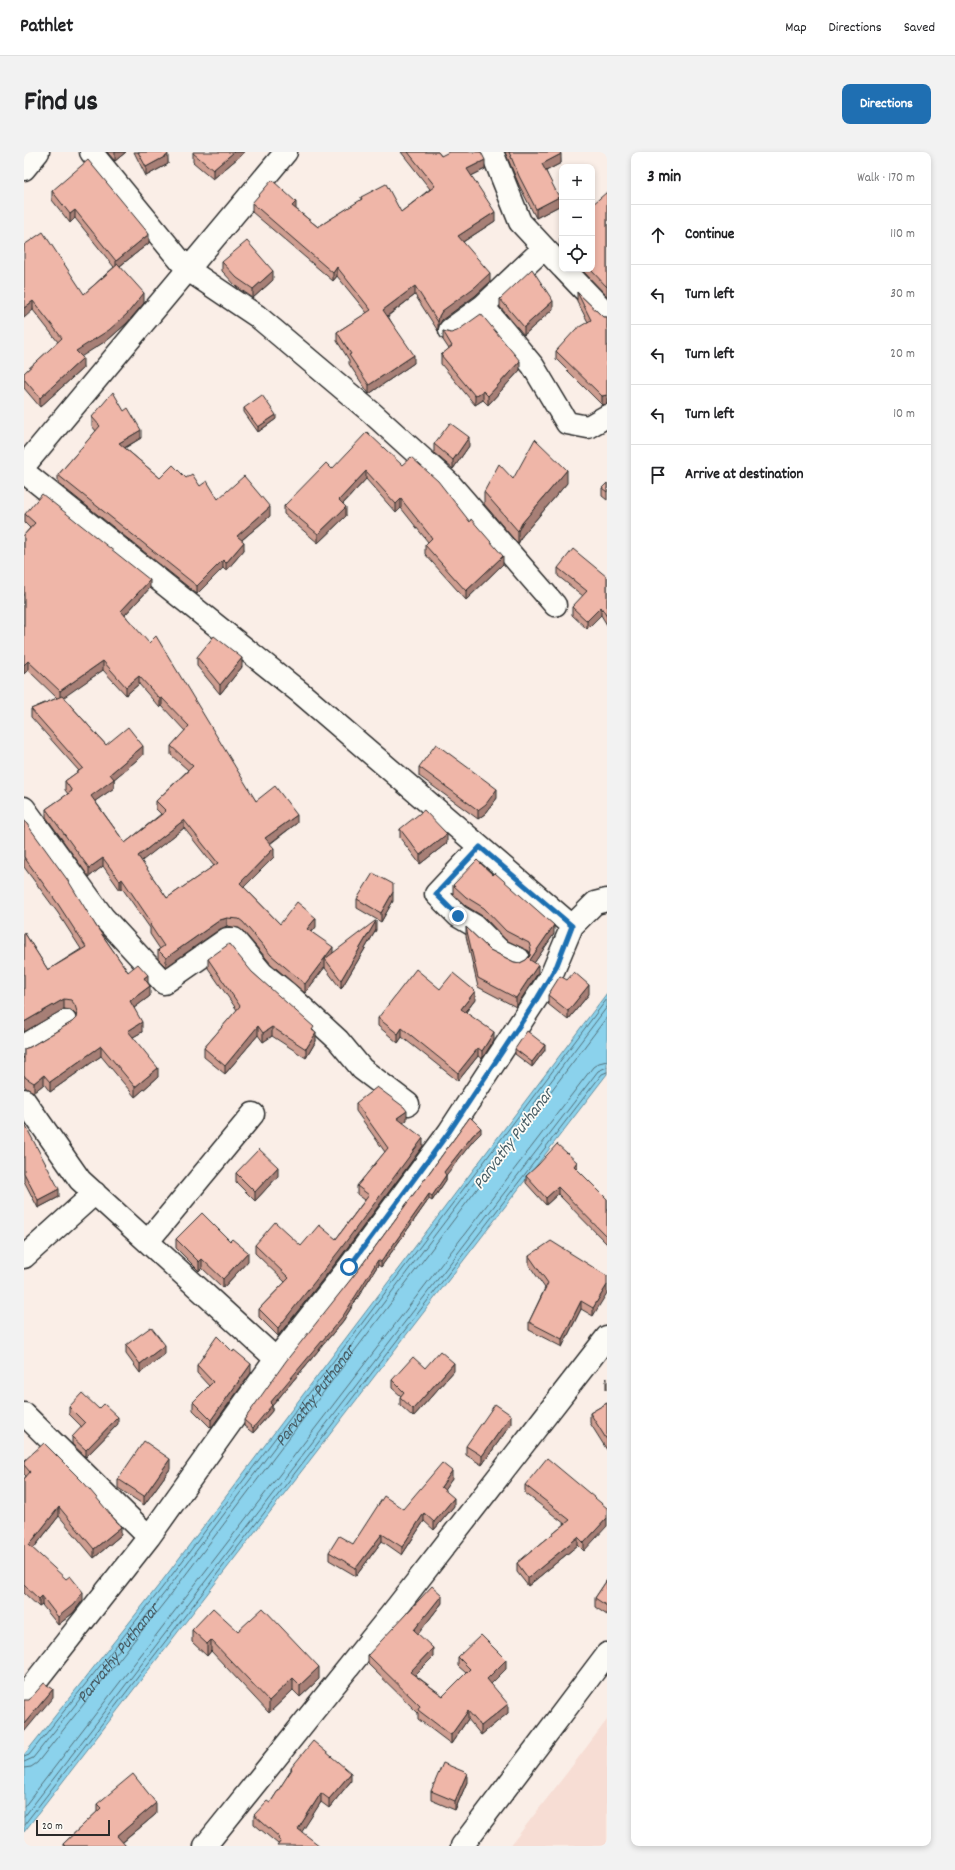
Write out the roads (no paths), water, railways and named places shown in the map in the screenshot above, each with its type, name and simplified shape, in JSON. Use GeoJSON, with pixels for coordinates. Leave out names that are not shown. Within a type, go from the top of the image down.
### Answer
{"type":"FeatureCollection","features":[{"type":"Feature","properties":{"kind":"street"},"geometry":{"type":"LineString","coordinates":[[24,169],[38,152]]}},
{"type":"Feature","properties":{"kind":"street"},"geometry":{"type":"LineString","coordinates":[[92,152],[187,269],[257,316],[372,413],[449,483],[555,605]]}},
{"type":"Feature","properties":{"kind":"street"},"geometry":{"type":"LineString","coordinates":[[24,466],[286,152]]}},
{"type":"Feature","properties":{"kind":"street"},"geometry":{"type":"LineString","coordinates":[[492,152],[520,222],[559,264]]}},
{"type":"Feature","properties":{"kind":"street"},"geometry":{"type":"LineString","coordinates":[[450,330],[483,306],[544,248]]}},
{"type":"Feature","properties":{"kind":"street"},"geometry":{"type":"LineString","coordinates":[[567,272],[607,314]]}},
{"type":"Feature","properties":{"kind":"street"},"geometry":{"type":"LineString","coordinates":[[483,306],[533,366],[567,423],[588,427],[607,416]]}},
{"type":"Feature","properties":{"kind":"street"},"geometry":{"type":"LineString","coordinates":[[24,472],[302,694],[572,926]]}},
{"type":"Feature","properties":{"kind":"street"},"geometry":{"type":"LineString","coordinates":[[24,808],[103,917],[164,983],[227,939],[234,939],[262,973],[287,993],[338,1040],[362,1069],[408,1104]]}},
{"type":"Feature","properties":{"kind":"street"},"geometry":{"type":"LineString","coordinates":[[480,847],[436,894],[458,916],[475,926],[499,950],[519,959]]}},
{"type":"Feature","properties":{"kind":"street"},"geometry":{"type":"LineString","coordinates":[[24,1696],[149,1537],[276,1359],[349,1267],[449,1132],[551,976],[572,926],[595,903],[607,900]]}},
{"type":"Feature","properties":{"kind":"street"},"geometry":{"type":"LineString","coordinates":[[24,1046],[65,1021]]}},
{"type":"Feature","properties":{"kind":"street"},"geometry":{"type":"LineString","coordinates":[[24,1100],[80,1180],[276,1359]]}},
{"type":"Feature","properties":{"kind":"street"},"geometry":{"type":"LineString","coordinates":[[148,1241],[254,1114]]}},
{"type":"Feature","properties":{"kind":"street"},"geometry":{"type":"LineString","coordinates":[[24,1257],[94,1193]]}},
{"type":"Feature","properties":{"kind":"street"},"geometry":{"type":"LineString","coordinates":[[205,1846],[397,1607],[607,1338]]}},
{"type":"Feature","properties":{"kind":"street"},"geometry":{"type":"LineString","coordinates":[[24,1414],[149,1537]]}},
{"type":"Feature","properties":{"kind":"street"},"geometry":{"type":"LineString","coordinates":[[462,1846],[607,1654]]}},
{"type":"Feature","properties":{"kind":"water","name":"Parvathy Puthanar"},"geometry":{"type":"Polygon","coordinates":[[[607,993],[607,1074],[24,1832],[24,1755],[159,1585],[607,993]]]}}]}
